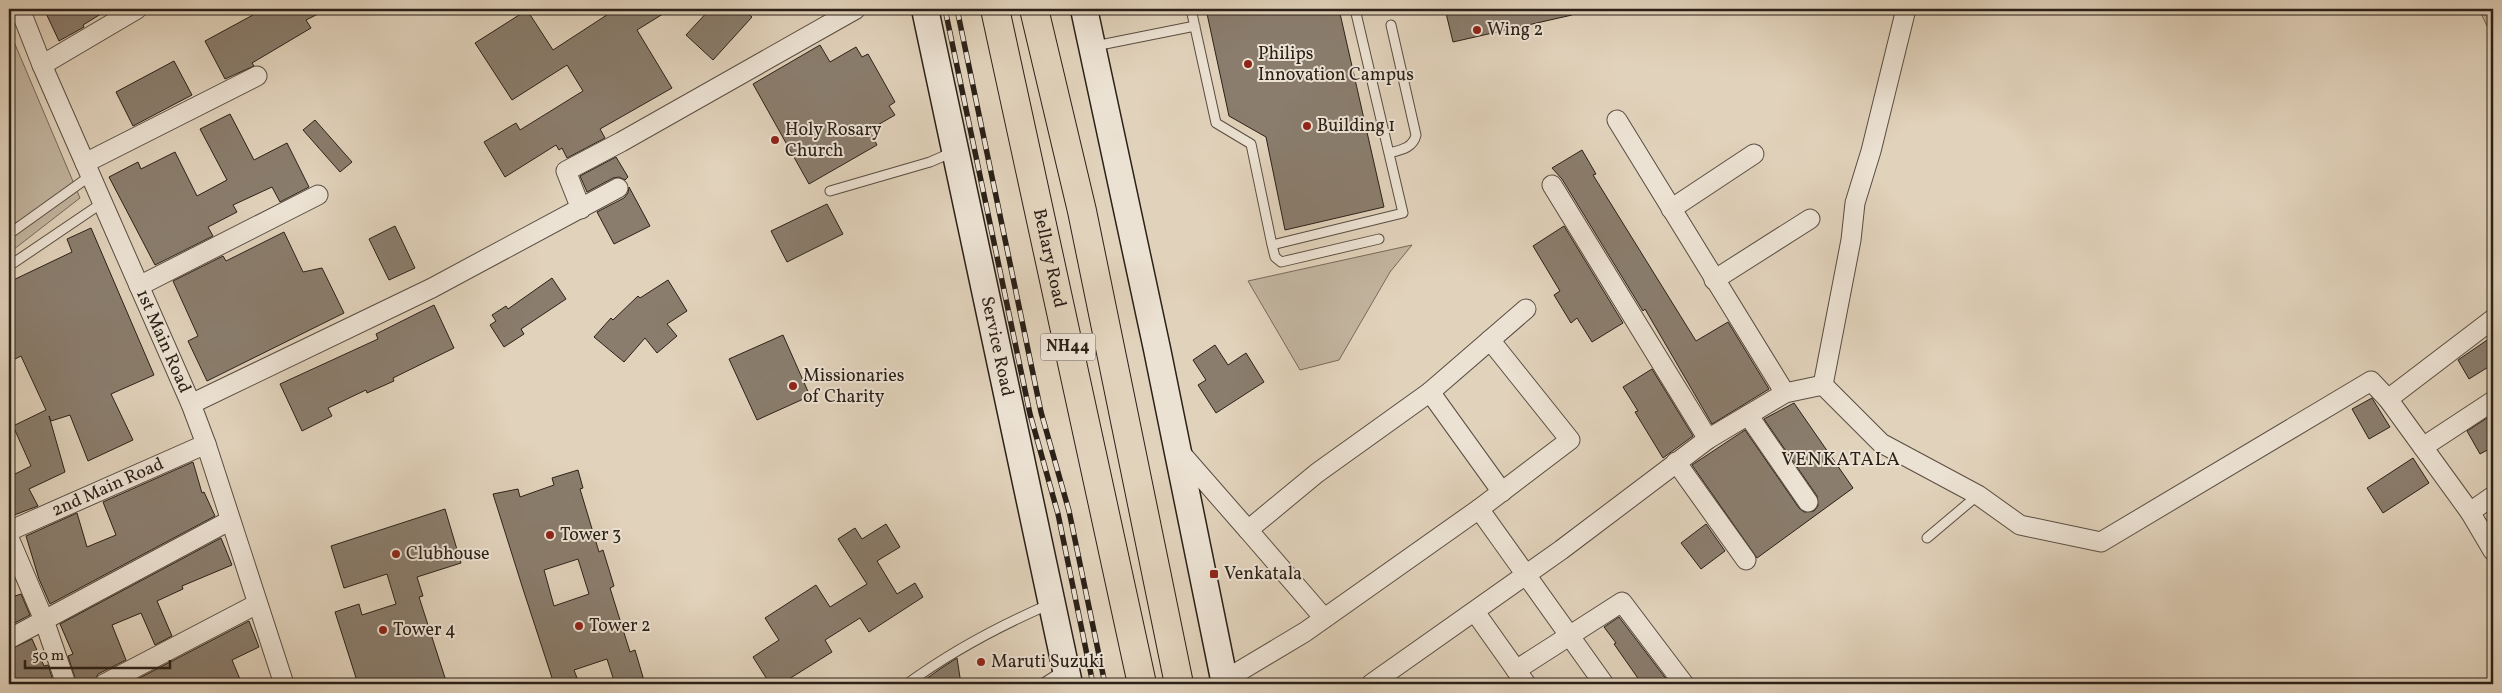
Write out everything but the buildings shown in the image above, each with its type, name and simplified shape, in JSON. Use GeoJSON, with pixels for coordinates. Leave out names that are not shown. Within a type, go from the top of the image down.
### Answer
{"type":"FeatureCollection","features":[{"type":"Feature","properties":{"kind":"highway","name":"Bellary Road"},"geometry":{"type":"LineString","coordinates":[[995,9],[1142,684]]}},
{"type":"Feature","properties":{"kind":"highway","name":"NH44"},"geometry":{"type":"LineString","coordinates":[[1034,9],[1082,212],[1180,684]]}},
{"type":"Feature","properties":{"kind":"main road","name":"Service Road"},"geometry":{"type":"LineString","coordinates":[[925,9],[1068,676]]}},
{"type":"Feature","properties":{"kind":"main road"},"geometry":{"type":"LineString","coordinates":[[1084,9],[1178,450],[1222,684]]}},
{"type":"Feature","properties":{"kind":"street","name":"1st Main Road"},"geometry":{"type":"LineString","coordinates":[[20,9],[42,65],[191,404],[206,444],[229,521],[284,684]]}},
{"type":"Feature","properties":{"kind":"street"},"geometry":{"type":"LineString","coordinates":[[42,65],[137,9]]}},
{"type":"Feature","properties":{"kind":"street"},"geometry":{"type":"LineString","coordinates":[[581,209],[566,170],[621,142],[856,9]]}},
{"type":"Feature","properties":{"kind":"street"},"geometry":{"type":"LineString","coordinates":[[1823,385],[1851,240],[1855,203],[1871,151],[1906,9]]}},
{"type":"Feature","properties":{"kind":"street"},"geometry":{"type":"LineString","coordinates":[[88,169],[257,76]]}},
{"type":"Feature","properties":{"kind":"street"},"geometry":{"type":"LineString","coordinates":[[1617,120],[1714,280],[1785,392]]}},
{"type":"Feature","properties":{"kind":"street"},"geometry":{"type":"LineString","coordinates":[[1671,209],[1754,154]]}},
{"type":"Feature","properties":{"kind":"street"},"geometry":{"type":"LineString","coordinates":[[1552,185],[1708,439]]}},
{"type":"Feature","properties":{"kind":"street"},"geometry":{"type":"LineString","coordinates":[[191,404],[432,288],[618,188]]}},
{"type":"Feature","properties":{"kind":"street"},"geometry":{"type":"LineString","coordinates":[[139,286],[318,196]]}},
{"type":"Feature","properties":{"kind":"street"},"geometry":{"type":"LineString","coordinates":[[1714,280],[1810,219]]}},
{"type":"Feature","properties":{"kind":"street"},"geometry":{"type":"LineString","coordinates":[[1248,530],[1317,473],[1430,392],[1526,309]]}},
{"type":"Feature","properties":{"kind":"street"},"geometry":{"type":"LineString","coordinates":[[2388,399],[2493,319]]}},
{"type":"Feature","properties":{"kind":"street"},"geometry":{"type":"LineString","coordinates":[[1222,684],[1324,618],[1502,492],[1570,440],[1490,340]]}},
{"type":"Feature","properties":{"kind":"street"},"geometry":{"type":"LineString","coordinates":[[1823,385],[1881,443],[1978,495],[2020,525],[2102,542],[2371,381],[2388,399],[2470,512],[2493,551]]}},
{"type":"Feature","properties":{"kind":"street"},"geometry":{"type":"LineString","coordinates":[[1371,684],[1475,612],[1525,573],[1561,550],[1708,439],[1785,392],[1823,385]]}},
{"type":"Feature","properties":{"kind":"street"},"geometry":{"type":"LineString","coordinates":[[1430,392],[1502,492]]}},
{"type":"Feature","properties":{"kind":"street"},"geometry":{"type":"LineString","coordinates":[[2423,447],[2493,401]]}},
{"type":"Feature","properties":{"kind":"street"},"geometry":{"type":"LineString","coordinates":[[1748,415],[1808,502]]}},
{"type":"Feature","properties":{"kind":"street","name":"2nd Main Road"},"geometry":{"type":"LineString","coordinates":[[9,531],[206,444]]}},
{"type":"Feature","properties":{"kind":"street"},"geometry":{"type":"LineString","coordinates":[[1178,450],[1324,618]]}},
{"type":"Feature","properties":{"kind":"street"},"geometry":{"type":"LineString","coordinates":[[1676,462],[1746,560]]}},
{"type":"Feature","properties":{"kind":"street"},"geometry":{"type":"LineString","coordinates":[[2470,512],[2493,496]]}},
{"type":"Feature","properties":{"kind":"street"},"geometry":{"type":"LineString","coordinates":[[1478,509],[1604,684]]}},
{"type":"Feature","properties":{"kind":"street"},"geometry":{"type":"LineString","coordinates":[[9,639],[229,521]]}},
{"type":"Feature","properties":{"kind":"street"},"geometry":{"type":"LineString","coordinates":[[9,538],[44,620],[66,684]]}},
{"type":"Feature","properties":{"kind":"street"},"geometry":{"type":"LineString","coordinates":[[1475,612],[1521,677],[1569,635],[1622,602],[1684,684]]}},
{"type":"Feature","properties":{"kind":"street"},"geometry":{"type":"LineString","coordinates":[[104,684],[257,604]]}},
{"type":"Feature","properties":{"kind":"lane"},"geometry":{"type":"LineString","coordinates":[[1191,9],[1216,123],[1251,144],[1274,257],[1281,262],[1379,239]]}},
{"type":"Feature","properties":{"kind":"lane"},"geometry":{"type":"LineString","coordinates":[[1272,245],[1403,213],[1354,9]]}},
{"type":"Feature","properties":{"kind":"lane"},"geometry":{"type":"LineString","coordinates":[[1389,153],[1407,148],[1412,144],[1416,134],[1391,25]]}},
{"type":"Feature","properties":{"kind":"lane"},"geometry":{"type":"LineString","coordinates":[[1092,46],[1195,26]]}},
{"type":"Feature","properties":{"kind":"lane"},"geometry":{"type":"LineString","coordinates":[[830,191],[930,162],[955,151]]}},
{"type":"Feature","properties":{"kind":"lane"},"geometry":{"type":"LineString","coordinates":[[9,234],[88,169]]}},
{"type":"Feature","properties":{"kind":"lane"},"geometry":{"type":"LineString","coordinates":[[9,266],[102,203]]}},
{"type":"Feature","properties":{"kind":"lane"},"geometry":{"type":"LineString","coordinates":[[1927,538],[1978,495]]}},
{"type":"Feature","properties":{"kind":"lane"},"geometry":{"type":"LineString","coordinates":[[907,684],[970,642],[1003,624],[1052,603]]}},
{"type":"Feature","properties":{"kind":"lane"},"geometry":{"type":"LineString","coordinates":[[1042,684],[1068,676]]}},
{"type":"Feature","properties":{"kind":"shaded area"},"geometry":{"type":"Polygon","coordinates":[[[2479,9],[2493,9],[2493,39],[2479,9]]]}},
{"type":"Feature","properties":{"kind":"shaded area"},"geometry":{"type":"Polygon","coordinates":[[[9,30],[80,198],[9,253],[9,30]]]}},
{"type":"Feature","properties":{"kind":"shaded area"},"geometry":{"type":"Polygon","coordinates":[[[1412,245],[1390,272],[1339,360],[1300,370],[1248,281],[1412,245]]]}},
{"type":"Feature","properties":{"kind":"railway"},"geometry":{"type":"LineString","coordinates":[[945,9],[1030,414],[1058,514],[1093,684]]}},
{"type":"Feature","properties":{"kind":"railway"},"geometry":{"type":"LineString","coordinates":[[957,9],[1041,412],[1069,511],[1105,684]]}},
{"type":"Feature","properties":{"kind":"place","name":"Wing 2"},"geometry":{"type":"Point","coordinates":[1477,30]}},
{"type":"Feature","properties":{"kind":"place","name":"Philips Innovation Campus"},"geometry":{"type":"Point","coordinates":[1248,64]}},
{"type":"Feature","properties":{"kind":"place","name":"Building 1"},"geometry":{"type":"Point","coordinates":[1307,126]}},
{"type":"Feature","properties":{"kind":"place","name":"Holy Rosary Church"},"geometry":{"type":"Point","coordinates":[775,140]}},
{"type":"Feature","properties":{"kind":"place","name":"Missionaries of Charity"},"geometry":{"type":"Point","coordinates":[793,386]}},
{"type":"Feature","properties":{"kind":"place","name":"Tower 3"},"geometry":{"type":"Point","coordinates":[550,535]}},
{"type":"Feature","properties":{"kind":"place","name":"Clubhouse"},"geometry":{"type":"Point","coordinates":[396,554]}},
{"type":"Feature","properties":{"kind":"place","name":"Venkatala"},"geometry":{"type":"Point","coordinates":[1214,574]}},
{"type":"Feature","properties":{"kind":"place","name":"Tower 2"},"geometry":{"type":"Point","coordinates":[579,626]}},
{"type":"Feature","properties":{"kind":"place","name":"Tower 4"},"geometry":{"type":"Point","coordinates":[383,630]}},
{"type":"Feature","properties":{"kind":"place","name":"Maruti Suzuki"},"geometry":{"type":"Point","coordinates":[981,662]}},
{"type":"Feature","properties":{"kind":"district","name":"VENKATALA"},"geometry":{"type":"Point","coordinates":[1841,460]}}]}
